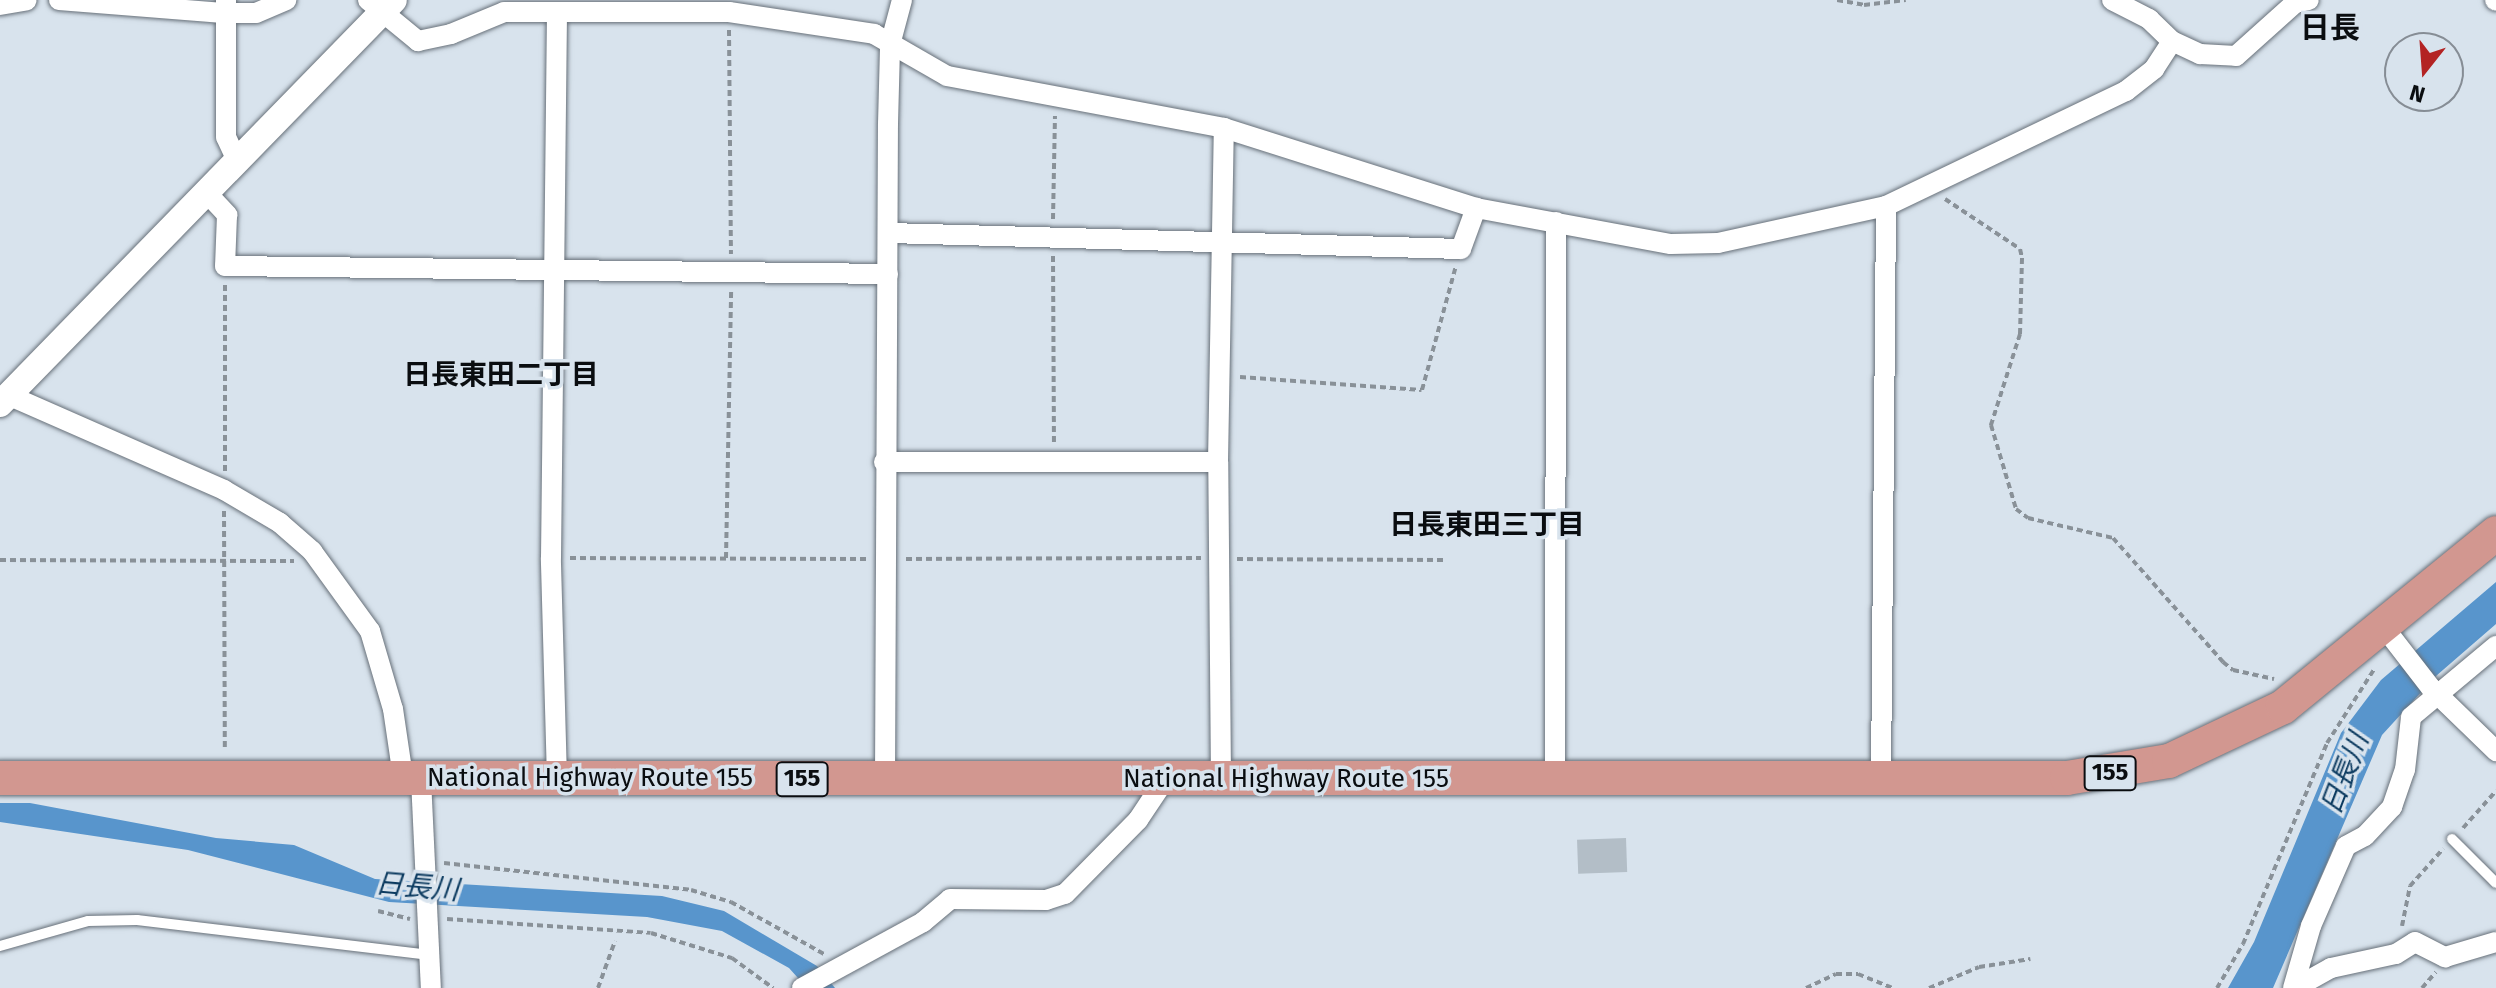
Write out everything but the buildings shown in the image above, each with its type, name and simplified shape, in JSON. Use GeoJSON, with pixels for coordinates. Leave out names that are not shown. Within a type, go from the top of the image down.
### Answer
{"type":"FeatureCollection","features":[{"type":"Feature","properties":{"kind":"highway","name":"National Highway Route 155"},"geometry":{"type":"LineString","coordinates":[[0,778],[1881,780],[2118,772],[2209,745],[2283,707],[2307,688],[2392,639],[2496,533]]}},
{"type":"Feature","properties":{"kind":"street"},"geometry":{"type":"LineString","coordinates":[[0,5],[27,0]]}},
{"type":"Feature","properties":{"kind":"street"},"geometry":{"type":"LineString","coordinates":[[59,0],[226,7],[256,13],[286,0]]}},
{"type":"Feature","properties":{"kind":"street"},"geometry":{"type":"LineString","coordinates":[[885,779],[884,462],[890,45],[902,0]]}},
{"type":"Feature","properties":{"kind":"street"},"geometry":{"type":"LineString","coordinates":[[2112,0],[2149,19],[2172,41],[2200,54],[2236,56],[2295,3],[2309,0]]}},
{"type":"Feature","properties":{"kind":"street"},"geometry":{"type":"LineString","coordinates":[[431,988],[426,865],[412,778],[370,631],[312,551],[280,523],[224,490],[3,397],[144,261],[205,191],[237,161],[381,4],[418,41],[451,34],[504,12],[768,15],[874,34],[947,76],[1004,83],[1055,100],[1224,128],[1476,208],[1556,222],[1635,241],[1718,243],[1886,206],[1933,186],[2126,91],[2154,69],[2172,41]]}},
{"type":"Feature","properties":{"kind":"street"},"geometry":{"type":"LineString","coordinates":[[226,7],[226,137],[237,161]]}},
{"type":"Feature","properties":{"kind":"street"},"geometry":{"type":"LineString","coordinates":[[557,14],[551,583],[557,779]]}},
{"type":"Feature","properties":{"kind":"street"},"geometry":{"type":"LineString","coordinates":[[1221,778],[1222,559],[1218,462],[1225,243],[1224,128]]}},
{"type":"Feature","properties":{"kind":"street"},"geometry":{"type":"LineString","coordinates":[[205,191],[227,215],[225,266],[553,267],[888,274]]}},
{"type":"Feature","properties":{"kind":"street"},"geometry":{"type":"LineString","coordinates":[[1881,780],[1886,206]]}},
{"type":"Feature","properties":{"kind":"street"},"geometry":{"type":"LineString","coordinates":[[889,233],[1461,249],[1476,208]]}},
{"type":"Feature","properties":{"kind":"street"},"geometry":{"type":"LineString","coordinates":[[1555,780],[1556,222]]}},
{"type":"Feature","properties":{"kind":"street"},"geometry":{"type":"LineString","coordinates":[[884,462],[1218,462]]}},
{"type":"Feature","properties":{"kind":"street"},"geometry":{"type":"LineString","coordinates":[[2392,639],[2436,692],[2496,751]]}},
{"type":"Feature","properties":{"kind":"street"},"geometry":{"type":"LineString","coordinates":[[2294,988],[2311,926],[2346,846],[2365,836],[2392,807],[2405,770],[2411,717],[2436,692],[2496,646]]}},
{"type":"Feature","properties":{"kind":"street"},"geometry":{"type":"LineString","coordinates":[[802,988],[923,922],[950,899],[976,896],[1034,900],[1065,894],[1138,820],[1166,778]]}},
{"type":"Feature","properties":{"kind":"street"},"geometry":{"type":"LineString","coordinates":[[2294,988],[2331,968],[2405,948],[2415,942],[2440,955],[2456,957],[2496,942]]}},
{"type":"Feature","properties":{"kind":"lane"},"geometry":{"type":"LineString","coordinates":[[2452,839],[2496,883]]}},
{"type":"Feature","properties":{"kind":"lane"},"geometry":{"type":"LineString","coordinates":[[0,946],[88,921],[137,920],[432,955]]}},
{"type":"Feature","properties":{"kind":"path"},"geometry":{"type":"LineString","coordinates":[[1837,0],[1864,5],[1906,0]]}},
{"type":"Feature","properties":{"kind":"path"},"geometry":{"type":"LineString","coordinates":[[1054,462],[1055,100]]}},
{"type":"Feature","properties":{"kind":"path"},"geometry":{"type":"LineString","coordinates":[[1933,186],[1948,202],[2020,249],[2020,334],[1991,425],[2021,515],[2113,538],[2233,670],[2307,688]]}},
{"type":"Feature","properties":{"kind":"path"},"geometry":{"type":"LineString","coordinates":[[1221,376],[1422,390],[1461,249]]}},
{"type":"Feature","properties":{"kind":"path"},"geometry":{"type":"LineString","coordinates":[[225,266],[225,777]]}},
{"type":"Feature","properties":{"kind":"path"},"geometry":{"type":"LineString","coordinates":[[0,560],[301,561],[312,551]]}},
{"type":"Feature","properties":{"kind":"path"},"geometry":{"type":"LineString","coordinates":[[1222,559],[1443,560]]}},
{"type":"Feature","properties":{"kind":"path"},"geometry":{"type":"LineString","coordinates":[[2217,988],[2243,944],[2327,743],[2392,639]]}},
{"type":"Feature","properties":{"kind":"path"},"geometry":{"type":"LineString","coordinates":[[2405,948],[2401,937],[2410,886],[2496,791]]}},
{"type":"Feature","properties":{"kind":"path"},"geometry":{"type":"LineString","coordinates":[[426,865],[691,890],[771,922],[839,968]]}},
{"type":"Feature","properties":{"kind":"path"},"geometry":{"type":"LineString","coordinates":[[378,911],[651,933],[732,958],[773,988]]}},
{"type":"Feature","properties":{"kind":"path"},"geometry":{"type":"LineString","coordinates":[[598,988],[615,941]]}},
{"type":"Feature","properties":{"kind":"path"},"geometry":{"type":"LineString","coordinates":[[1929,988],[1979,967],[2030,959]]}},
{"type":"Feature","properties":{"kind":"path"},"geometry":{"type":"LineString","coordinates":[[1806,988],[1836,974],[1858,974],[1892,988]]}},
{"type":"Feature","properties":{"kind":"water","name":"日長川"},"geometry":{"type":"Polygon","coordinates":[[[2496,582],[2496,624],[2436,676],[2382,735],[2273,988],[2228,988],[2254,942],[2341,733],[2381,680],[2496,582]]]}},
{"type":"Feature","properties":{"kind":"water","name":"日長川"},"geometry":{"type":"Polygon","coordinates":[[[0,803],[30,803],[216,838],[294,845],[375,879],[662,896],[724,911],[817,966],[835,988],[807,988],[789,968],[722,931],[647,917],[389,902],[188,850],[0,822],[0,803]]]}},
{"type":"Feature","properties":{"kind":"district","name":"日長"},"geometry":{"type":"Point","coordinates":[2330,28]}},
{"type":"Feature","properties":{"kind":"district","name":"日長東田二丁目"},"geometry":{"type":"Point","coordinates":[501,375]}},
{"type":"Feature","properties":{"kind":"district","name":"日長東田三丁目"},"geometry":{"type":"Point","coordinates":[1487,525]}}]}
